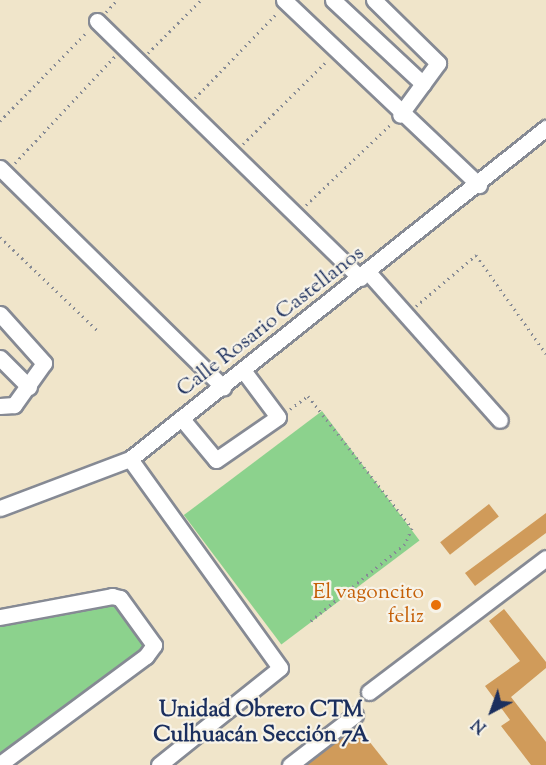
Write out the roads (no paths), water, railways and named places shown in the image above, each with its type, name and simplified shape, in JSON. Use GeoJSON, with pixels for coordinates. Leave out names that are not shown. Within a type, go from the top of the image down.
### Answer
{"type":"FeatureCollection","features":[{"type":"Feature","properties":{"kind":"street"},"geometry":{"type":"LineString","coordinates":[[333,0],[423,84]]}},
{"type":"Feature","properties":{"kind":"street"},"geometry":{"type":"LineString","coordinates":[[374,0],[438,63],[400,115]]}},
{"type":"Feature","properties":{"kind":"street"},"geometry":{"type":"LineString","coordinates":[[285,1],[400,115],[479,185]]}},
{"type":"Feature","properties":{"kind":"street"},"geometry":{"type":"LineString","coordinates":[[97,21],[296,215],[364,275],[500,420]]}},
{"type":"Feature","properties":{"kind":"street","name":"Calle Rosario Castellanos"},"geometry":{"type":"LineString","coordinates":[[0,508],[130,459],[479,185],[546,128]]}},
{"type":"Feature","properties":{"kind":"street"},"geometry":{"type":"LineString","coordinates":[[3,171],[223,387]]}},
{"type":"Feature","properties":{"kind":"street"},"geometry":{"type":"LineString","coordinates":[[0,314],[44,363],[30,387],[14,405],[0,406]]}},
{"type":"Feature","properties":{"kind":"street"},"geometry":{"type":"LineString","coordinates":[[0,358],[30,387]]}},
{"type":"Feature","properties":{"kind":"street"},"geometry":{"type":"LineString","coordinates":[[182,419],[216,460],[278,417],[243,370]]}},
{"type":"Feature","properties":{"kind":"street"},"geometry":{"type":"LineString","coordinates":[[130,459],[280,668],[159,765]]}},
{"type":"Feature","properties":{"kind":"street"},"geometry":{"type":"LineString","coordinates":[[369,692],[546,558]]}},
{"type":"Feature","properties":{"kind":"street"},"geometry":{"type":"LineString","coordinates":[[0,617],[111,596],[120,598],[154,645],[0,764]]}},
{"type":"Feature","properties":{"kind":"street"},"geometry":{"type":"LineString","coordinates":[[290,765],[355,715]]}},
{"type":"Feature","properties":{"kind":"place","name":"El vagoncito feliz"},"geometry":{"type":"Point","coordinates":[436,605]}},
{"type":"Feature","properties":{"kind":"district","name":"Unidad Obrero CTM Culhuacán Sección 7A"},"geometry":{"type":"Point","coordinates":[261,724]}}]}
